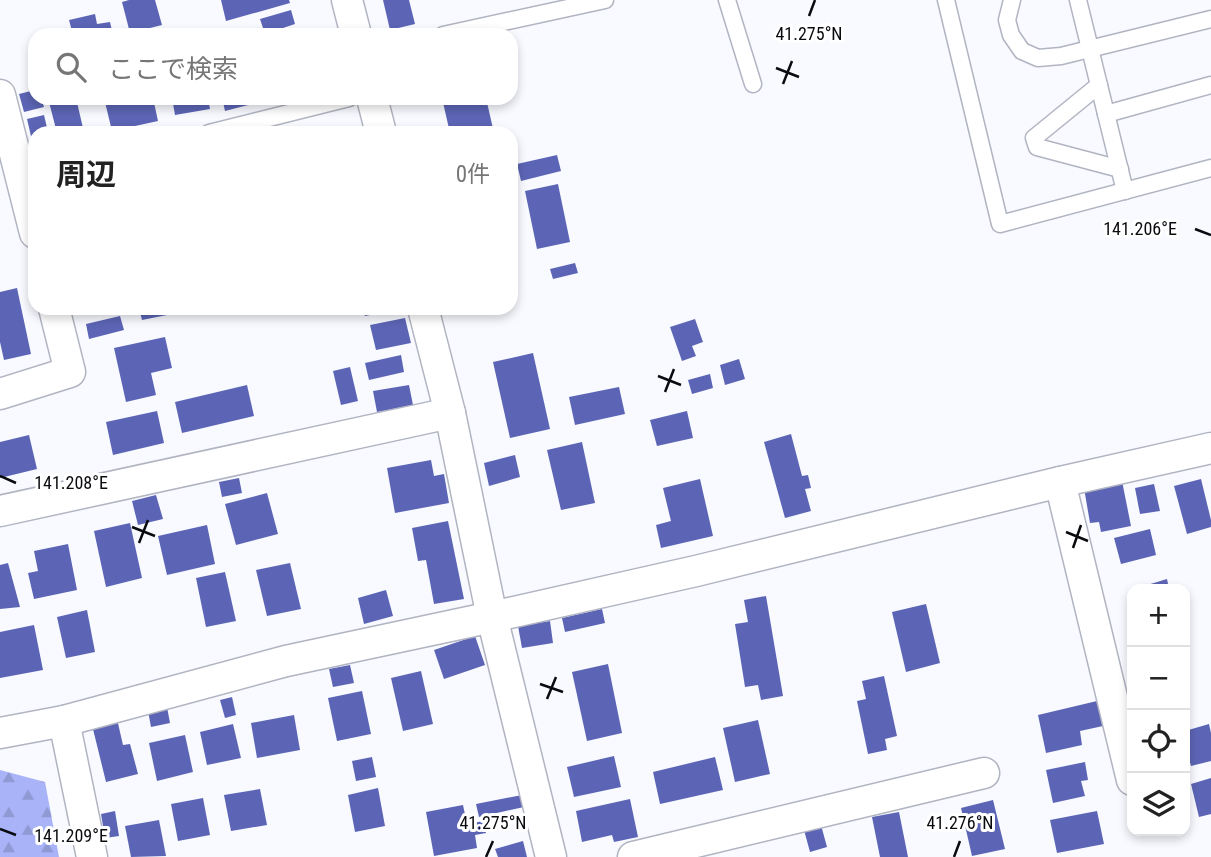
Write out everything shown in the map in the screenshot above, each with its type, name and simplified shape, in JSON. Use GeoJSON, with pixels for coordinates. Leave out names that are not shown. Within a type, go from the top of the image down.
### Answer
{"type":"FeatureCollection","features":[{"type":"Feature","properties":{"kind":"street"},"geometry":{"type":"LineString","coordinates":[[347,0],[354,28]]}},
{"type":"Feature","properties":{"kind":"street"},"geometry":{"type":"LineString","coordinates":[[0,95],[28,205]]}},
{"type":"Feature","properties":{"kind":"street"},"geometry":{"type":"LineString","coordinates":[[374,105],[379,126]]}},
{"type":"Feature","properties":{"kind":"street"},"geometry":{"type":"LineString","coordinates":[[0,394],[70,372],[56,315]]}},
{"type":"Feature","properties":{"kind":"street"},"geometry":{"type":"LineString","coordinates":[[426,315],[450,414],[492,617],[551,857]]}},
{"type":"Feature","properties":{"kind":"street"},"geometry":{"type":"LineString","coordinates":[[0,511],[450,414]]}},
{"type":"Feature","properties":{"kind":"street"},"geometry":{"type":"LineString","coordinates":[[0,733],[64,720],[286,661],[696,571],[1211,448]]}},
{"type":"Feature","properties":{"kind":"street"},"geometry":{"type":"LineString","coordinates":[[1060,482],[1130,773]]}},
{"type":"Feature","properties":{"kind":"street"},"geometry":{"type":"LineString","coordinates":[[64,720],[92,857]]}},
{"type":"Feature","properties":{"kind":"street"},"geometry":{"type":"LineString","coordinates":[[633,857],[984,773]]}},
{"type":"Feature","properties":{"kind":"lane"},"geometry":{"type":"LineString","coordinates":[[475,28],[605,0]]}},
{"type":"Feature","properties":{"kind":"lane"},"geometry":{"type":"LineString","coordinates":[[727,0],[753,84]]}},
{"type":"Feature","properties":{"kind":"lane"},"geometry":{"type":"LineString","coordinates":[[946,0],[1000,224],[1211,169]]}},
{"type":"Feature","properties":{"kind":"lane"},"geometry":{"type":"LineString","coordinates":[[1012,0],[1007,20],[1011,36],[1022,51],[1038,58],[1061,56],[1211,19]]}},
{"type":"Feature","properties":{"kind":"lane"},"geometry":{"type":"LineString","coordinates":[[1078,0],[1125,191]]}},
{"type":"Feature","properties":{"kind":"lane"},"geometry":{"type":"LineString","coordinates":[[1099,85],[1034,138],[1037,147],[1120,169]]}},
{"type":"Feature","properties":{"kind":"lane"},"geometry":{"type":"LineString","coordinates":[[1106,114],[1211,85]]}},
{"type":"Feature","properties":{"kind":"lane"},"geometry":{"type":"LineString","coordinates":[[237,126],[321,105]]}},
{"type":"Feature","properties":{"kind":"green space"},"geometry":{"type":"Polygon","coordinates":[[[0,770],[45,782],[59,857],[0,857],[0,770]]]}},
{"type":"Feature","properties":{"kind":"building"},"geometry":{"type":"Polygon","coordinates":[[[155,0],[162,25],[129,28],[122,2],[155,0]]]}},
{"type":"Feature","properties":{"kind":"building"},"geometry":{"type":"Polygon","coordinates":[[[221,0],[289,0],[290,3],[226,21],[221,0]]]}},
{"type":"Feature","properties":{"kind":"building"},"geometry":{"type":"Polygon","coordinates":[[[383,0],[409,0],[415,24],[390,28],[383,0]]]}},
{"type":"Feature","properties":{"kind":"building"},"geometry":{"type":"Polygon","coordinates":[[[291,10],[295,24],[283,28],[263,28],[260,19],[291,10]]]}},
{"type":"Feature","properties":{"kind":"building"},"geometry":{"type":"Polygon","coordinates":[[[95,14],[97,24],[110,22],[111,28],[71,28],[69,20],[95,14]]]}},
{"type":"Feature","properties":{"kind":"building"},"geometry":{"type":"Polygon","coordinates":[[[28,92],[28,105],[44,107],[24,112],[19,94],[28,92]]]}},
{"type":"Feature","properties":{"kind":"building"},"geometry":{"type":"Polygon","coordinates":[[[50,105],[78,105],[83,126],[55,126],[50,105]]]}},
{"type":"Feature","properties":{"kind":"building"},"geometry":{"type":"Polygon","coordinates":[[[106,105],[155,105],[158,121],[135,126],[111,126],[106,105]]]}},
{"type":"Feature","properties":{"kind":"building"},"geometry":{"type":"Polygon","coordinates":[[[173,105],[209,105],[210,109],[175,115],[173,105]]]}},
{"type":"Feature","properties":{"kind":"building"},"geometry":{"type":"Polygon","coordinates":[[[224,105],[248,105],[225,111],[224,105]]]}},
{"type":"Feature","properties":{"kind":"building"},"geometry":{"type":"Polygon","coordinates":[[[444,105],[488,105],[492,126],[448,126],[444,105]]]}},
{"type":"Feature","properties":{"kind":"building"},"geometry":{"type":"Polygon","coordinates":[[[44,115],[47,126],[29,126],[27,119],[44,115]]]}},
{"type":"Feature","properties":{"kind":"building"},"geometry":{"type":"Polygon","coordinates":[[[557,155],[561,171],[521,181],[518,164],[557,155]]]}},
{"type":"Feature","properties":{"kind":"building"},"geometry":{"type":"Polygon","coordinates":[[[558,184],[570,242],[537,249],[525,191],[558,184]]]}},
{"type":"Feature","properties":{"kind":"building"},"geometry":{"type":"Polygon","coordinates":[[[575,263],[578,273],[553,279],[550,269],[575,263]]]}},
{"type":"Feature","properties":{"kind":"building"},"geometry":{"type":"Polygon","coordinates":[[[17,288],[31,354],[4,360],[0,342],[0,292],[17,288]]]}},
{"type":"Feature","properties":{"kind":"building"},"geometry":{"type":"Polygon","coordinates":[[[141,315],[167,315],[142,320],[141,315]]]}},
{"type":"Feature","properties":{"kind":"building"},"geometry":{"type":"Polygon","coordinates":[[[120,316],[124,330],[89,339],[86,324],[120,316]]]}},
{"type":"Feature","properties":{"kind":"building"},"geometry":{"type":"Polygon","coordinates":[[[405,318],[411,343],[376,350],[370,325],[405,318]]]}},
{"type":"Feature","properties":{"kind":"building"},"geometry":{"type":"Polygon","coordinates":[[[695,319],[703,342],[692,346],[696,356],[682,361],[670,327],[695,319]]]}},
{"type":"Feature","properties":{"kind":"building"},"geometry":{"type":"Polygon","coordinates":[[[165,337],[172,368],[151,373],[156,395],[126,402],[114,348],[165,337]]]}},
{"type":"Feature","properties":{"kind":"building"},"geometry":{"type":"Polygon","coordinates":[[[533,353],[550,429],[510,438],[493,362],[533,353]]]}},
{"type":"Feature","properties":{"kind":"building"},"geometry":{"type":"Polygon","coordinates":[[[401,355],[404,372],[369,380],[365,363],[401,355]]]}},
{"type":"Feature","properties":{"kind":"building"},"geometry":{"type":"Polygon","coordinates":[[[739,359],[745,379],[725,385],[720,365],[739,359]]]}},
{"type":"Feature","properties":{"kind":"building"},"geometry":{"type":"Polygon","coordinates":[[[350,367],[358,401],[341,405],[333,371],[350,367]]]}},
{"type":"Feature","properties":{"kind":"building"},"geometry":{"type":"Polygon","coordinates":[[[710,374],[713,388],[692,394],[688,380],[710,374]]]}},
{"type":"Feature","properties":{"kind":"building"},"geometry":{"type":"Polygon","coordinates":[[[247,385],[254,416],[182,433],[175,402],[247,385]]]}},
{"type":"Feature","properties":{"kind":"building"},"geometry":{"type":"Polygon","coordinates":[[[409,385],[413,405],[377,412],[373,391],[409,385]]]}},
{"type":"Feature","properties":{"kind":"building"},"geometry":{"type":"Polygon","coordinates":[[[619,387],[625,414],[575,425],[569,397],[619,387]]]}},
{"type":"Feature","properties":{"kind":"building"},"geometry":{"type":"Polygon","coordinates":[[[157,411],[164,443],[113,455],[106,422],[157,411]]]}},
{"type":"Feature","properties":{"kind":"building"},"geometry":{"type":"Polygon","coordinates":[[[687,411],[693,438],[657,446],[650,420],[687,411]]]}},
{"type":"Feature","properties":{"kind":"building"},"geometry":{"type":"Polygon","coordinates":[[[791,434],[802,476],[808,475],[811,488],[805,489],[811,511],[785,518],[764,442],[791,434]]]}},
{"type":"Feature","properties":{"kind":"building"},"geometry":{"type":"Polygon","coordinates":[[[29,435],[37,469],[0,478],[0,442],[29,435]]]}},
{"type":"Feature","properties":{"kind":"building"},"geometry":{"type":"Polygon","coordinates":[[[582,442],[595,503],[561,510],[547,450],[582,442]]]}},
{"type":"Feature","properties":{"kind":"building"},"geometry":{"type":"Polygon","coordinates":[[[515,455],[520,477],[489,486],[484,463],[515,455]]]}},
{"type":"Feature","properties":{"kind":"building"},"geometry":{"type":"Polygon","coordinates":[[[431,460],[434,476],[444,474],[449,503],[395,513],[387,468],[431,460]]]}},
{"type":"Feature","properties":{"kind":"building"},"geometry":{"type":"Polygon","coordinates":[[[239,478],[242,493],[222,497],[219,482],[239,478]]]}},
{"type":"Feature","properties":{"kind":"building"},"geometry":{"type":"Polygon","coordinates":[[[700,479],[713,536],[661,548],[656,525],[671,521],[663,488],[700,479]]]}},
{"type":"Feature","properties":{"kind":"building"},"geometry":{"type":"Polygon","coordinates":[[[1201,479],[1211,527],[1187,534],[1174,486],[1201,479]]]}},
{"type":"Feature","properties":{"kind":"building"},"geometry":{"type":"Polygon","coordinates":[[[1122,481],[1131,526],[1101,532],[1099,522],[1090,523],[1084,488],[1122,481]]]}},
{"type":"Feature","properties":{"kind":"building"},"geometry":{"type":"Polygon","coordinates":[[[1154,484],[1160,511],[1140,514],[1135,488],[1154,484]]]}},
{"type":"Feature","properties":{"kind":"building"},"geometry":{"type":"Polygon","coordinates":[[[267,493],[278,534],[236,545],[225,504],[267,493]]]}},
{"type":"Feature","properties":{"kind":"building"},"geometry":{"type":"Polygon","coordinates":[[[156,495],[163,519],[138,525],[132,501],[156,495]]]}},
{"type":"Feature","properties":{"kind":"building"},"geometry":{"type":"Polygon","coordinates":[[[448,521],[464,599],[434,604],[426,560],[418,561],[412,528],[448,521]]]}},
{"type":"Feature","properties":{"kind":"building"},"geometry":{"type":"Polygon","coordinates":[[[130,523],[142,578],[106,587],[94,531],[130,523]]]}},
{"type":"Feature","properties":{"kind":"building"},"geometry":{"type":"Polygon","coordinates":[[[207,525],[215,564],[167,575],[158,536],[207,525]]]}},
{"type":"Feature","properties":{"kind":"building"},"geometry":{"type":"Polygon","coordinates":[[[1150,529],[1156,555],[1121,564],[1114,538],[1150,529]]]}},
{"type":"Feature","properties":{"kind":"building"},"geometry":{"type":"Polygon","coordinates":[[[68,544],[77,590],[34,599],[28,573],[38,571],[34,551],[68,544]]]}},
{"type":"Feature","properties":{"kind":"building"},"geometry":{"type":"Polygon","coordinates":[[[8,563],[20,607],[0,609],[0,565],[8,563]]]}},
{"type":"Feature","properties":{"kind":"building"},"geometry":{"type":"Polygon","coordinates":[[[290,563],[301,609],[267,616],[256,570],[290,563]]]}},
{"type":"Feature","properties":{"kind":"building"},"geometry":{"type":"Polygon","coordinates":[[[225,572],[236,621],[206,627],[196,578],[225,572]]]}},
{"type":"Feature","properties":{"kind":"building"},"geometry":{"type":"Polygon","coordinates":[[[1167,579],[1168,584],[1150,584],[1167,579]]]}},
{"type":"Feature","properties":{"kind":"building"},"geometry":{"type":"Polygon","coordinates":[[[386,590],[393,616],[364,624],[358,598],[386,590]]]}},
{"type":"Feature","properties":{"kind":"building"},"geometry":{"type":"Polygon","coordinates":[[[766,596],[783,696],[761,700],[758,685],[745,687],[735,624],[748,622],[744,600],[766,596]]]}},
{"type":"Feature","properties":{"kind":"building"},"geometry":{"type":"Polygon","coordinates":[[[926,604],[940,663],[906,672],[892,612],[926,604]]]}},
{"type":"Feature","properties":{"kind":"building"},"geometry":{"type":"Polygon","coordinates":[[[602,609],[605,623],[565,632],[562,618],[602,609]]]}},
{"type":"Feature","properties":{"kind":"building"},"geometry":{"type":"Polygon","coordinates":[[[87,610],[95,652],[66,658],[57,617],[87,610]]]}},
{"type":"Feature","properties":{"kind":"building"},"geometry":{"type":"Polygon","coordinates":[[[550,621],[553,643],[522,648],[518,626],[550,621]]]}},
{"type":"Feature","properties":{"kind":"building"},"geometry":{"type":"Polygon","coordinates":[[[34,625],[43,670],[0,678],[0,632],[34,625]]]}},
{"type":"Feature","properties":{"kind":"building"},"geometry":{"type":"Polygon","coordinates":[[[475,636],[485,665],[444,679],[434,650],[475,636]]]}},
{"type":"Feature","properties":{"kind":"building"},"geometry":{"type":"Polygon","coordinates":[[[608,664],[622,733],[587,741],[572,672],[608,664]]]}},
{"type":"Feature","properties":{"kind":"building"},"geometry":{"type":"Polygon","coordinates":[[[350,665],[354,683],[333,687],[329,669],[350,665]]]}},
{"type":"Feature","properties":{"kind":"building"},"geometry":{"type":"Polygon","coordinates":[[[421,671],[433,724],[403,731],[391,678],[421,671]]]}},
{"type":"Feature","properties":{"kind":"building"},"geometry":{"type":"Polygon","coordinates":[[[884,676],[897,736],[885,739],[887,750],[868,754],[857,701],[866,699],[862,681],[884,676]]]}},
{"type":"Feature","properties":{"kind":"building"},"geometry":{"type":"Polygon","coordinates":[[[362,691],[371,734],[337,741],[328,698],[362,691]]]}},
{"type":"Feature","properties":{"kind":"building"},"geometry":{"type":"Polygon","coordinates":[[[232,697],[236,715],[225,718],[220,700],[232,697]]]}},
{"type":"Feature","properties":{"kind":"building"},"geometry":{"type":"Polygon","coordinates":[[[1097,701],[1103,726],[1080,731],[1082,745],[1046,753],[1038,715],[1097,701]]]}},
{"type":"Feature","properties":{"kind":"building"},"geometry":{"type":"Polygon","coordinates":[[[167,707],[170,723],[151,727],[148,711],[167,707]]]}},
{"type":"Feature","properties":{"kind":"building"},"geometry":{"type":"Polygon","coordinates":[[[294,715],[300,750],[257,758],[251,723],[294,715]]]}},
{"type":"Feature","properties":{"kind":"building"},"geometry":{"type":"Polygon","coordinates":[[[117,719],[123,745],[130,744],[138,774],[106,782],[92,725],[117,719]]]}},
{"type":"Feature","properties":{"kind":"building"},"geometry":{"type":"Polygon","coordinates":[[[758,720],[770,774],[735,782],[723,728],[758,720]]]}},
{"type":"Feature","properties":{"kind":"building"},"geometry":{"type":"Polygon","coordinates":[[[233,724],[241,758],[207,765],[200,732],[233,724]]]}},
{"type":"Feature","properties":{"kind":"building"},"geometry":{"type":"Polygon","coordinates":[[[1209,724],[1211,761],[1191,766],[1190,730],[1209,724]]]}},
{"type":"Feature","properties":{"kind":"building"},"geometry":{"type":"Polygon","coordinates":[[[185,735],[193,772],[157,781],[149,743],[185,735]]]}},
{"type":"Feature","properties":{"kind":"building"},"geometry":{"type":"Polygon","coordinates":[[[614,756],[621,787],[574,797],[567,767],[614,756]]]}},
{"type":"Feature","properties":{"kind":"building"},"geometry":{"type":"Polygon","coordinates":[[[372,757],[376,777],[356,781],[352,761],[372,757]]]}},
{"type":"Feature","properties":{"kind":"building"},"geometry":{"type":"Polygon","coordinates":[[[715,757],[723,790],[660,804],[653,772],[715,757]]]}},
{"type":"Feature","properties":{"kind":"building"},"geometry":{"type":"Polygon","coordinates":[[[1085,762],[1088,780],[1081,781],[1085,796],[1053,803],[1046,770],[1085,762]]]}},
{"type":"Feature","properties":{"kind":"building"},"geometry":{"type":"Polygon","coordinates":[[[1211,778],[1211,814],[1199,817],[1191,784],[1211,778]]]}},
{"type":"Feature","properties":{"kind":"building"},"geometry":{"type":"Polygon","coordinates":[[[378,788],[385,826],[355,832],[348,795],[378,788]]]}},
{"type":"Feature","properties":{"kind":"building"},"geometry":{"type":"Polygon","coordinates":[[[260,789],[267,825],[231,831],[224,795],[260,789]]]}},
{"type":"Feature","properties":{"kind":"building"},"geometry":{"type":"Polygon","coordinates":[[[522,795],[524,807],[479,817],[476,804],[522,795]]]}},
{"type":"Feature","properties":{"kind":"building"},"geometry":{"type":"Polygon","coordinates":[[[203,798],[210,835],[178,841],[171,804],[203,798]]]}},
{"type":"Feature","properties":{"kind":"building"},"geometry":{"type":"Polygon","coordinates":[[[630,799],[638,837],[614,842],[612,835],[582,842],[576,811],[630,799]]]}},
{"type":"Feature","properties":{"kind":"building"},"geometry":{"type":"Polygon","coordinates":[[[993,800],[1005,849],[972,856],[961,808],[993,800]]]}},
{"type":"Feature","properties":{"kind":"building"},"geometry":{"type":"Polygon","coordinates":[[[463,805],[467,824],[484,821],[486,833],[475,835],[477,848],[434,856],[426,812],[463,805]]]}},
{"type":"Feature","properties":{"kind":"building"},"geometry":{"type":"Polygon","coordinates":[[[115,811],[119,836],[105,838],[101,814],[115,811]]]}},
{"type":"Feature","properties":{"kind":"building"},"geometry":{"type":"Polygon","coordinates":[[[1097,811],[1104,844],[1057,853],[1050,820],[1097,811]]]}},
{"type":"Feature","properties":{"kind":"building"},"geometry":{"type":"Polygon","coordinates":[[[899,812],[908,857],[880,857],[872,817],[899,812]]]}},
{"type":"Feature","properties":{"kind":"building"},"geometry":{"type":"Polygon","coordinates":[[[159,820],[166,856],[131,857],[125,826],[159,820]]]}},
{"type":"Feature","properties":{"kind":"building"},"geometry":{"type":"Polygon","coordinates":[[[821,825],[827,847],[810,852],[804,830],[821,825]]]}},
{"type":"Feature","properties":{"kind":"building"},"geometry":{"type":"Polygon","coordinates":[[[523,841],[527,857],[498,857],[495,849],[523,841]]]}}]}
